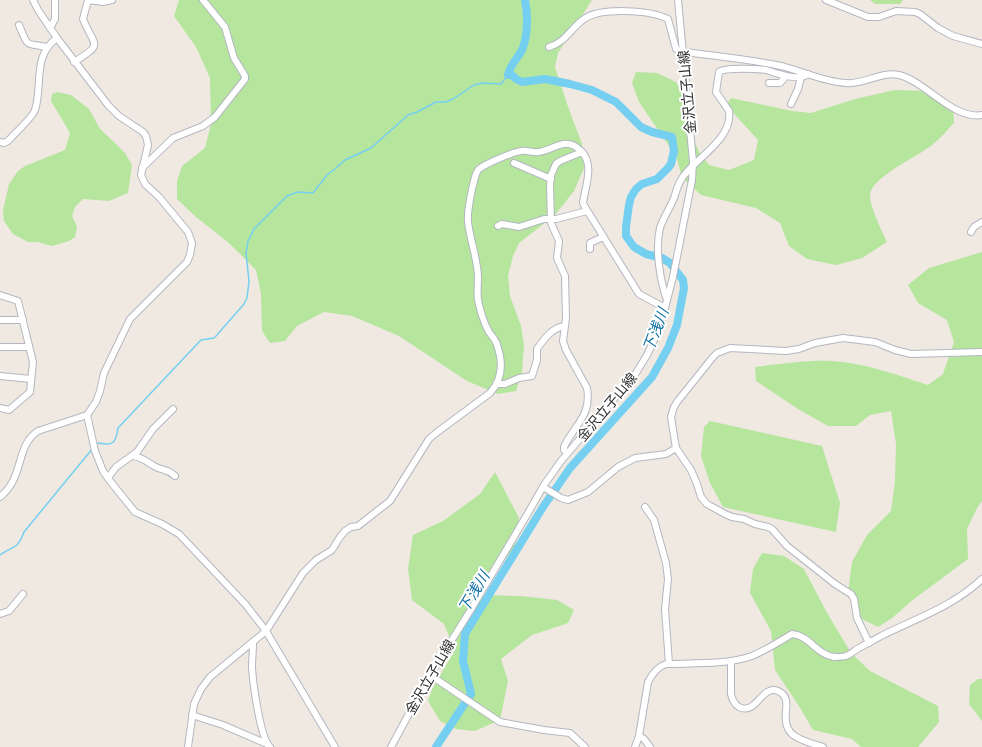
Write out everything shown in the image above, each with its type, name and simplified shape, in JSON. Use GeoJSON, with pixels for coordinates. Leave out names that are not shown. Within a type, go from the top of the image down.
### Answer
{"type":"FeatureCollection","features":[{"type":"Feature","properties":{"kind":"street"},"geometry":{"type":"LineString","coordinates":[[0,497],[15,479],[26,444],[33,434],[87,415],[96,402],[104,373],[130,319],[187,262],[192,243],[188,232],[163,201],[145,184],[142,177],[142,168],[148,145],[144,134],[115,113],[74,62],[38,10],[33,0]]}},
{"type":"Feature","properties":{"kind":"street"},"geometry":{"type":"LineString","coordinates":[[50,28],[55,19],[55,0]]}},
{"type":"Feature","properties":{"kind":"street"},"geometry":{"type":"LineString","coordinates":[[74,62],[91,52],[94,47],[94,41],[83,19],[88,0],[103,2],[112,0]]}},
{"type":"Feature","properties":{"kind":"street"},"geometry":{"type":"LineString","coordinates":[[142,168],[173,138],[203,126],[216,117],[245,79],[245,76],[234,58],[225,27],[203,0]]}},
{"type":"Feature","properties":{"kind":"street","name":"金沢立子山線"},"geometry":{"type":"LineString","coordinates":[[391,747],[430,675],[470,611],[543,487],[567,453],[636,373],[648,355],[660,327],[673,277],[692,180],[693,166],[678,0]]}},
{"type":"Feature","properties":{"kind":"street"},"geometry":{"type":"LineString","coordinates":[[826,0],[868,17],[879,17],[896,11],[915,12],[920,14],[938,28],[953,36],[982,44]]}},
{"type":"Feature","properties":{"kind":"street"},"geometry":{"type":"LineString","coordinates":[[549,47],[566,38],[584,18],[600,13],[616,11],[641,12],[666,18],[670,21],[676,50],[738,60],[756,61],[845,83],[860,82],[885,74],[900,75],[964,112],[975,116],[982,115]]}},
{"type":"Feature","properties":{"kind":"street"},"geometry":{"type":"LineString","coordinates":[[19,25],[27,44],[31,46],[47,47]]}},
{"type":"Feature","properties":{"kind":"street"},"geometry":{"type":"LineString","coordinates":[[0,142],[4,143],[8,141],[34,113],[43,55],[47,47],[57,38]]}},
{"type":"Feature","properties":{"kind":"street"},"geometry":{"type":"LineString","coordinates":[[667,300],[664,293],[659,256],[660,226],[680,181],[693,166],[710,152],[725,130],[730,118],[730,111],[716,92],[718,75],[722,70],[729,69],[765,70],[786,76],[801,77],[808,74]]}},
{"type":"Feature","properties":{"kind":"street"},"geometry":{"type":"LineString","coordinates":[[769,83],[780,83],[786,76]]}},
{"type":"Feature","properties":{"kind":"street"},"geometry":{"type":"LineString","coordinates":[[791,104],[798,89],[801,77]]}},
{"type":"Feature","properties":{"kind":"street"},"geometry":{"type":"LineString","coordinates":[[188,747],[192,716],[198,694],[210,677],[266,632],[303,573],[309,566],[332,550],[340,537],[346,531],[351,527],[358,526],[390,501],[429,439],[483,399],[497,384],[501,369],[500,357],[497,343],[489,331],[478,299],[478,276],[468,220],[478,169],[520,151],[537,153],[560,144],[574,146],[586,156],[589,174],[583,203],[587,211],[639,294],[665,308]]}},
{"type":"Feature","properties":{"kind":"street"},"geometry":{"type":"LineString","coordinates":[[567,453],[564,450],[564,447],[586,412],[589,395],[587,388],[563,342],[566,318],[565,276],[557,258],[559,241],[551,223],[550,179],[556,164],[582,152]]}},
{"type":"Feature","properties":{"kind":"street"},"geometry":{"type":"LineString","coordinates":[[514,163],[550,179]]}},
{"type":"Feature","properties":{"kind":"street"},"geometry":{"type":"LineString","coordinates":[[498,226],[502,224],[519,227],[544,219],[568,216],[587,211]]}},
{"type":"Feature","properties":{"kind":"street"},"geometry":{"type":"LineString","coordinates":[[971,232],[974,227],[982,222]]}},
{"type":"Feature","properties":{"kind":"street"},"geometry":{"type":"LineString","coordinates":[[590,249],[590,243],[603,237]]}},
{"type":"Feature","properties":{"kind":"street"},"geometry":{"type":"LineString","coordinates":[[0,295],[18,301],[33,362],[30,392],[9,410],[0,408]]}},
{"type":"Feature","properties":{"kind":"street"},"geometry":{"type":"LineString","coordinates":[[0,320],[23,320]]}},
{"type":"Feature","properties":{"kind":"street"},"geometry":{"type":"LineString","coordinates":[[497,384],[504,384],[516,379],[532,376],[537,360],[537,349],[552,331],[558,327],[564,326]]}},
{"type":"Feature","properties":{"kind":"street"},"geometry":{"type":"LineString","coordinates":[[869,643],[857,618],[854,599],[851,594],[835,584],[791,548],[772,529],[744,519],[732,517],[707,504],[701,497],[696,479],[676,448],[671,421],[674,407],[713,357],[717,353],[726,349],[735,348],[786,351],[799,349],[824,341],[846,338],[875,342],[895,350],[911,354],[982,352]]}},
{"type":"Feature","properties":{"kind":"street"},"geometry":{"type":"LineString","coordinates":[[0,347],[29,347]]}},
{"type":"Feature","properties":{"kind":"street"},"geometry":{"type":"LineString","coordinates":[[0,376],[31,379]]}},
{"type":"Feature","properties":{"kind":"street"},"geometry":{"type":"LineString","coordinates":[[108,478],[116,467],[133,456],[153,429],[174,409]]}},
{"type":"Feature","properties":{"kind":"street"},"geometry":{"type":"LineString","coordinates":[[87,415],[95,450],[103,471],[108,478],[135,512],[162,524],[179,534],[246,605],[266,632],[335,747]]}},
{"type":"Feature","properties":{"kind":"street"},"geometry":{"type":"LineString","coordinates":[[543,487],[566,500],[588,492],[618,467],[635,458],[666,454],[676,448]]}},
{"type":"Feature","properties":{"kind":"street"},"geometry":{"type":"LineString","coordinates":[[133,456],[145,459],[159,468],[167,470],[175,476]]}},
{"type":"Feature","properties":{"kind":"street"},"geometry":{"type":"LineString","coordinates":[[645,507],[654,520],[666,563],[668,579],[665,609],[669,664]]}},
{"type":"Feature","properties":{"kind":"street"},"geometry":{"type":"LineString","coordinates":[[635,747],[639,736],[648,682],[660,666],[669,664],[731,661],[761,652],[792,634],[800,635],[827,655],[833,657],[847,656],[869,643],[917,620],[955,599],[982,579]]}},
{"type":"Feature","properties":{"kind":"street"},"geometry":{"type":"LineString","coordinates":[[0,614],[9,611],[23,594]]}},
{"type":"Feature","properties":{"kind":"street"},"geometry":{"type":"LineString","coordinates":[[253,643],[252,666],[254,686],[263,734],[268,746]]}},
{"type":"Feature","properties":{"kind":"street"},"geometry":{"type":"LineString","coordinates":[[731,661],[731,694],[732,699],[738,706],[749,708],[766,693],[773,690],[778,691],[787,701],[785,718],[786,725],[789,730],[796,737],[823,747]]}},
{"type":"Feature","properties":{"kind":"street"},"geometry":{"type":"LineString","coordinates":[[430,675],[500,722],[570,733],[585,747]]}},
{"type":"Feature","properties":{"kind":"street"},"geometry":{"type":"LineString","coordinates":[[192,716],[223,725],[268,746]]}},
{"type":"Feature","properties":{"kind":"street"},"geometry":{"type":"LineString","coordinates":[[639,736],[644,739],[650,747]]}},
{"type":"Feature","properties":{"kind":"green space"},"geometry":{"type":"Polygon","coordinates":[[[179,0],[592,0],[558,53],[555,67],[582,144],[584,168],[574,191],[555,215],[519,243],[513,256],[508,276],[510,296],[521,326],[524,345],[522,372],[516,391],[498,394],[467,381],[399,336],[352,316],[324,312],[297,326],[285,341],[270,343],[262,331],[261,294],[256,270],[229,243],[196,217],[177,199],[177,181],[182,166],[205,148],[211,124],[210,78],[196,47],[174,16],[179,0]]]}},
{"type":"Feature","properties":{"kind":"green space"},"geometry":{"type":"Polygon","coordinates":[[[870,0],[903,0],[900,4],[875,4],[870,0]]]}},
{"type":"Feature","properties":{"kind":"green space"},"geometry":{"type":"Polygon","coordinates":[[[636,72],[657,73],[676,82],[687,100],[691,133],[699,152],[709,165],[729,170],[754,160],[758,140],[726,105],[731,98],[792,111],[811,113],[855,99],[895,90],[927,91],[953,104],[954,123],[926,150],[886,175],[877,182],[872,189],[870,196],[872,206],[887,242],[862,258],[836,265],[807,259],[789,246],[780,223],[756,208],[701,195],[682,177],[676,156],[639,102],[632,83],[636,72]]]}},
{"type":"Feature","properties":{"kind":"green space"},"geometry":{"type":"Polygon","coordinates":[[[57,92],[71,95],[89,109],[100,129],[125,153],[132,165],[128,193],[109,201],[83,199],[75,207],[72,216],[77,227],[75,237],[69,241],[52,246],[38,242],[28,242],[13,234],[4,221],[3,210],[9,184],[18,171],[25,166],[65,150],[70,133],[51,101],[52,94],[57,92]]]}},
{"type":"Feature","properties":{"kind":"green space"},"geometry":{"type":"Polygon","coordinates":[[[982,252],[982,501],[967,529],[968,559],[914,599],[892,618],[878,627],[860,618],[848,593],[852,562],[867,535],[891,511],[895,482],[896,444],[891,411],[870,415],[856,426],[828,426],[798,409],[756,381],[755,367],[794,362],[844,362],[881,370],[928,385],[943,374],[954,342],[947,320],[918,303],[908,285],[929,268],[982,252]]]}},
{"type":"Feature","properties":{"kind":"green space"},"geometry":{"type":"Polygon","coordinates":[[[710,421],[822,446],[840,503],[836,532],[723,507],[710,483],[701,456],[704,427],[710,421]]]}},
{"type":"Feature","properties":{"kind":"green space"},"geometry":{"type":"Polygon","coordinates":[[[495,472],[519,518],[515,548],[489,578],[482,595],[521,596],[557,600],[574,610],[568,623],[532,635],[501,659],[508,681],[500,720],[475,731],[456,729],[440,721],[428,701],[432,689],[455,650],[444,624],[412,600],[408,569],[413,535],[443,521],[480,494],[495,472]]]}},
{"type":"Feature","properties":{"kind":"green space"},"geometry":{"type":"Polygon","coordinates":[[[762,553],[784,556],[804,569],[826,611],[851,653],[870,671],[938,706],[939,722],[918,747],[861,747],[852,739],[813,730],[775,670],[771,631],[750,593],[753,569],[762,553]]]}},
{"type":"Feature","properties":{"kind":"green space"},"geometry":{"type":"Polygon","coordinates":[[[978,679],[982,679],[982,721],[969,704],[970,685],[978,679]]]}},
{"type":"Feature","properties":{"kind":"waterway","name":"下浅川"},"geometry":{"type":"LineString","coordinates":[[436,747],[471,694],[463,661],[465,634],[543,507],[570,468],[652,377],[668,348],[677,325],[684,288],[683,280],[670,263],[662,258],[646,254],[634,247],[626,236],[631,197],[636,189],[642,184],[657,179],[671,164],[674,151],[672,137],[652,132],[641,127],[616,102],[592,90],[545,79],[522,82],[512,75],[508,75],[524,44],[527,19],[525,0]]}},
{"type":"Feature","properties":{"kind":"waterway"},"geometry":{"type":"LineString","coordinates":[[96,445],[99,443],[111,444],[115,440],[118,428],[199,342],[201,340],[214,338],[244,304],[247,298],[249,281],[246,253],[248,241],[254,229],[287,196],[298,192],[313,193],[327,175],[345,160],[371,148],[408,115],[436,102],[446,102],[453,99],[474,85],[483,83],[501,84],[508,75]]}},
{"type":"Feature","properties":{"kind":"waterway"},"geometry":{"type":"LineString","coordinates":[[0,555],[17,545],[24,532],[93,448]]}}]}
